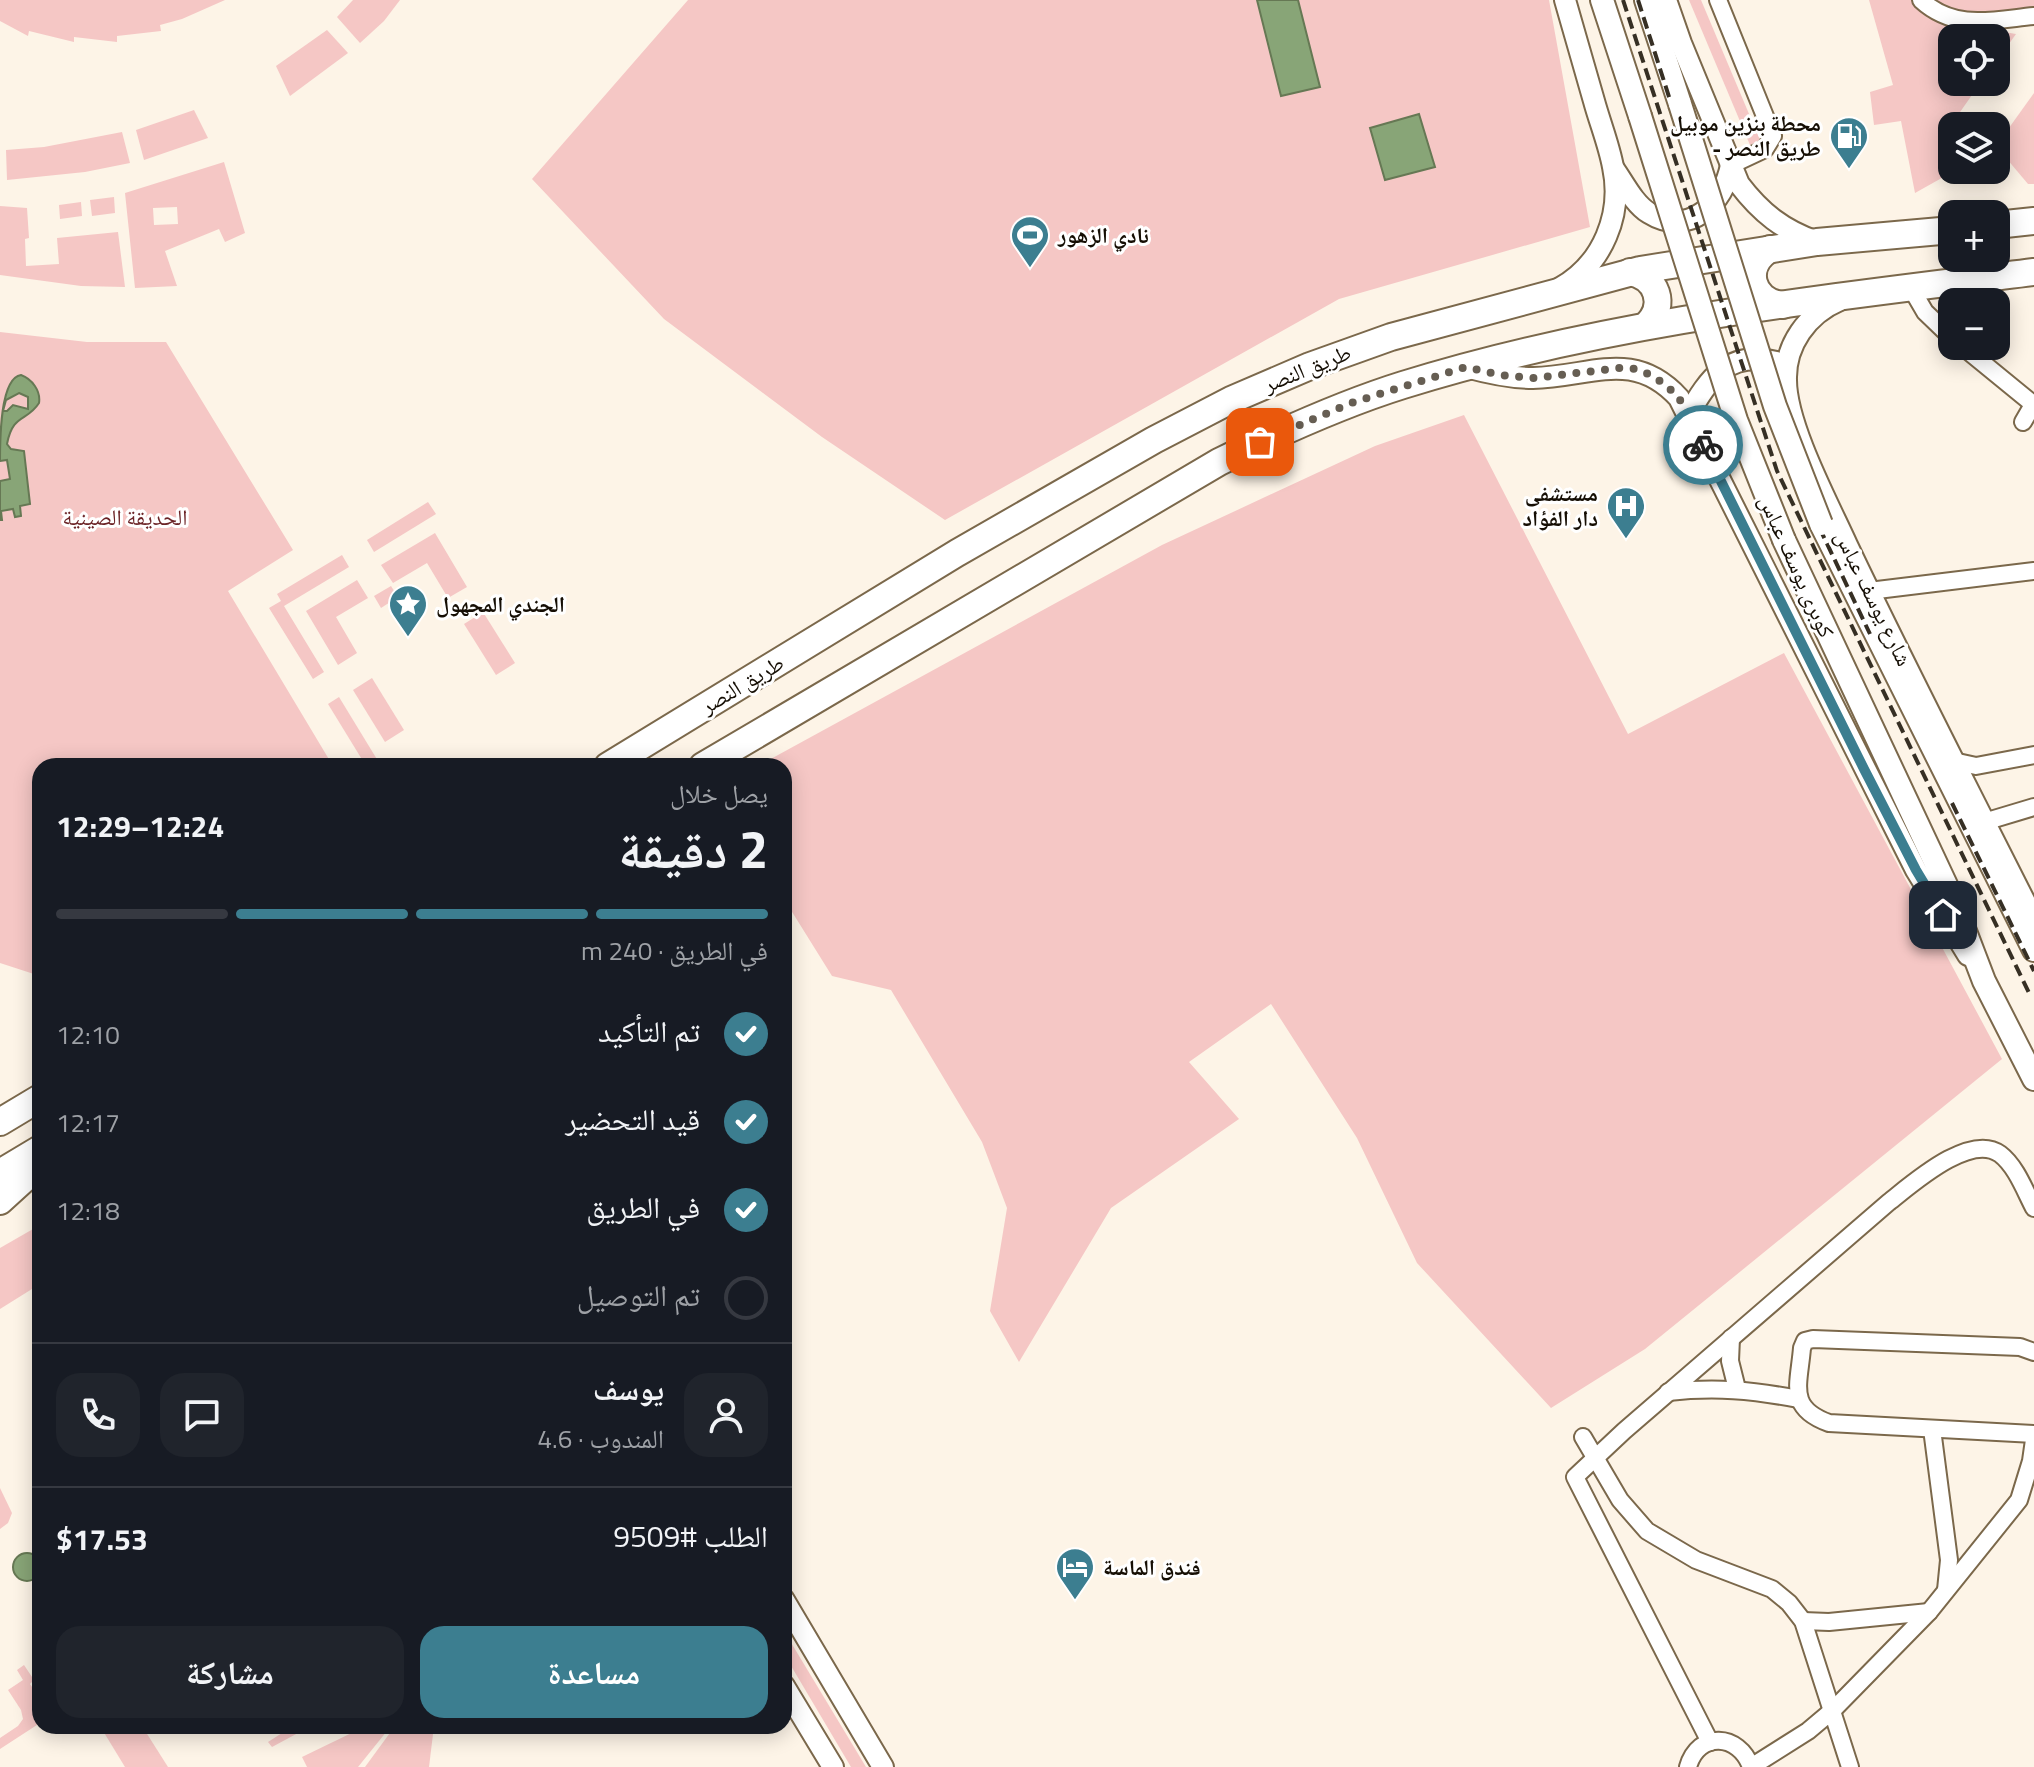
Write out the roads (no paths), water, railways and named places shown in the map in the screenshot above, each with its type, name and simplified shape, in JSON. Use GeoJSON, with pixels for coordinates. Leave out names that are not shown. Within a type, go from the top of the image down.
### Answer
{"type":"FeatureCollection","features":[{"type":"Feature","properties":{"kind":"highway"},"geometry":{"type":"LineString","coordinates":[[2010,224],[2034,221]]}},
{"type":"Feature","properties":{"kind":"highway","name":"طريق النصر"},"geometry":{"type":"LineString","coordinates":[[621,758],[957,553],[1192,419],[1270,382],[1350,351],[1630,272],[1817,242],[1938,231]]}},
{"type":"Feature","properties":{"kind":"highway"},"geometry":{"type":"LineString","coordinates":[[1770,249],[1754,263],[1753,286],[1768,302],[1783,305]]}},
{"type":"Feature","properties":{"kind":"highway"},"geometry":{"type":"LineString","coordinates":[[1630,272],[1643,276],[1657,293],[1658,307],[1647,325]]}},
{"type":"Feature","properties":{"kind":"highway"},"geometry":{"type":"LineString","coordinates":[[717,758],[1219,462],[1351,403],[1466,367],[1647,325],[2034,272]]}},
{"type":"Feature","properties":{"kind":"highway"},"geometry":{"type":"LineString","coordinates":[[0,1122],[32,1103]]}},
{"type":"Feature","properties":{"kind":"highway"},"geometry":{"type":"LineString","coordinates":[[0,1173],[32,1154]]}},
{"type":"Feature","properties":{"kind":"highway"},"geometry":{"type":"LineString","coordinates":[[0,1201],[32,1172]]}},
{"type":"Feature","properties":{"kind":"main road","name":"كوبرى يوسف عباس"},"geometry":{"type":"LineString","coordinates":[[1602,0],[1727,394],[1784,540],[1953,900],[1984,981]]}},
{"type":"Feature","properties":{"kind":"main road","name":"كوبرى يوسف عباس"},"geometry":{"type":"LineString","coordinates":[[1646,0],[1789,446],[1821,524],[2034,950]]}},
{"type":"Feature","properties":{"kind":"main road"},"geometry":{"type":"LineString","coordinates":[[1984,981],[2034,1079]]}},
{"type":"Feature","properties":{"kind":"street"},"geometry":{"type":"LineString","coordinates":[[1555,291],[1588,266],[1604,244],[1615,203],[1614,169],[1565,0]]}},
{"type":"Feature","properties":{"kind":"street"},"geometry":{"type":"LineString","coordinates":[[1666,0],[1739,184],[1763,212],[1794,233],[1817,242]]}},
{"type":"Feature","properties":{"kind":"street"},"geometry":{"type":"LineString","coordinates":[[1718,0],[1773,136],[1765,149],[1731,165]]}},
{"type":"Feature","properties":{"kind":"street"},"geometry":{"type":"LineString","coordinates":[[1921,0],[1956,21],[2034,16]]}},
{"type":"Feature","properties":{"kind":"street"},"geometry":{"type":"LineString","coordinates":[[1614,169],[1639,205],[1649,213],[1669,220],[1680,220],[1700,214],[1717,202],[1727,184],[1731,165]]}},
{"type":"Feature","properties":{"kind":"street"},"geometry":{"type":"LineString","coordinates":[[1911,288],[1925,312],[1938,325]]}},
{"type":"Feature","properties":{"kind":"street","name":"شارع يوسف عباس"},"geometry":{"type":"LineString","coordinates":[[1859,295],[1833,303],[1811,318],[1795,340],[1787,367],[1787,392],[1802,443],[1869,591],[1984,822],[2027,890],[2034,920]]}},
{"type":"Feature","properties":{"kind":"street"},"geometry":{"type":"LineString","coordinates":[[1688,415],[1713,377],[1731,364],[1765,359],[1787,367]]}},
{"type":"Feature","properties":{"kind":"street"},"geometry":{"type":"LineString","coordinates":[[1979,360],[2033,403],[2023,422]]}},
{"type":"Feature","properties":{"kind":"street"},"geometry":{"type":"LineString","coordinates":[[1466,367],[1500,375],[1534,378],[1606,368],[1637,369],[1653,376],[1679,398],[1916,870],[1984,981]]}},
{"type":"Feature","properties":{"kind":"street"},"geometry":{"type":"LineString","coordinates":[[1869,591],[2034,571]]}},
{"type":"Feature","properties":{"kind":"street"},"geometry":{"type":"LineString","coordinates":[[1953,761],[1976,766],[2034,755]]}},
{"type":"Feature","properties":{"kind":"street"},"geometry":{"type":"LineString","coordinates":[[1984,822],[2034,807]]}},
{"type":"Feature","properties":{"kind":"street"},"geometry":{"type":"LineString","coordinates":[[1710,1742],[1575,1477],[1668,1392],[1922,1176],[1969,1150],[1987,1149],[2003,1156],[2034,1208]]}},
{"type":"Feature","properties":{"kind":"street"},"geometry":{"type":"LineString","coordinates":[[1731,1338],[1730,1361],[1737,1389]]}},
{"type":"Feature","properties":{"kind":"street"},"geometry":{"type":"LineString","coordinates":[[1688,1767],[1694,1754],[1710,1742],[1720,1741],[1740,1748],[1751,1767],[1808,1731],[1833,1710],[1946,1592],[2019,1500],[2028,1473],[2034,1437],[1829,1423],[1806,1412],[1798,1399],[1805,1341],[2020,1347],[2034,1352]]}},
{"type":"Feature","properties":{"kind":"street"},"geometry":{"type":"LineString","coordinates":[[1668,1392],[1737,1389],[1798,1399]]}},
{"type":"Feature","properties":{"kind":"street"},"geometry":{"type":"LineString","coordinates":[[1932,1429],[1949,1560],[1946,1592]]}},
{"type":"Feature","properties":{"kind":"street"},"geometry":{"type":"LineString","coordinates":[[1583,1437],[1620,1500],[1647,1531],[1696,1560],[1772,1589],[1789,1603],[1803,1621],[1850,1767]]}},
{"type":"Feature","properties":{"kind":"street"},"geometry":{"type":"LineString","coordinates":[[1803,1621],[1829,1622],[1929,1612]]}},
{"type":"Feature","properties":{"kind":"street"},"geometry":{"type":"LineString","coordinates":[[792,1613],[883,1767]]}},
{"type":"Feature","properties":{"kind":"street"},"geometry":{"type":"LineString","coordinates":[[792,1699],[833,1767]]}},
{"type":"Feature","properties":{"kind":"railway"},"geometry":{"type":"LineString","coordinates":[[1623,0],[1777,471],[2031,997]]}},
{"type":"Feature","properties":{"kind":"railway"},"geometry":{"type":"LineString","coordinates":[[1638,0],[1790,466],[1870,634]]}},
{"type":"Feature","properties":{"kind":"railway"},"geometry":{"type":"LineString","coordinates":[[1952,803],[2034,971]]}},
{"type":"Feature","properties":{"kind":"place","name":"محطة بنزين موبيل - طريق النصر"},"geometry":{"type":"Point","coordinates":[1849,170]}},
{"type":"Feature","properties":{"kind":"place","name":"نادي الزهور"},"geometry":{"type":"Point","coordinates":[1030,269]}},
{"type":"Feature","properties":{"kind":"place","name":"مستشفى دار الفؤاد"},"geometry":{"type":"Point","coordinates":[1626,540]}},
{"type":"Feature","properties":{"kind":"place","name":"الجندي المجهول"},"geometry":{"type":"Point","coordinates":[408,638]}},
{"type":"Feature","properties":{"kind":"place","name":"فندق الماسة"},"geometry":{"type":"Point","coordinates":[1075,1601]}},
{"type":"Feature","properties":{"kind":"park label","name":"الحديقة الصينية"},"geometry":{"type":"Point","coordinates":[125,517]}}]}
